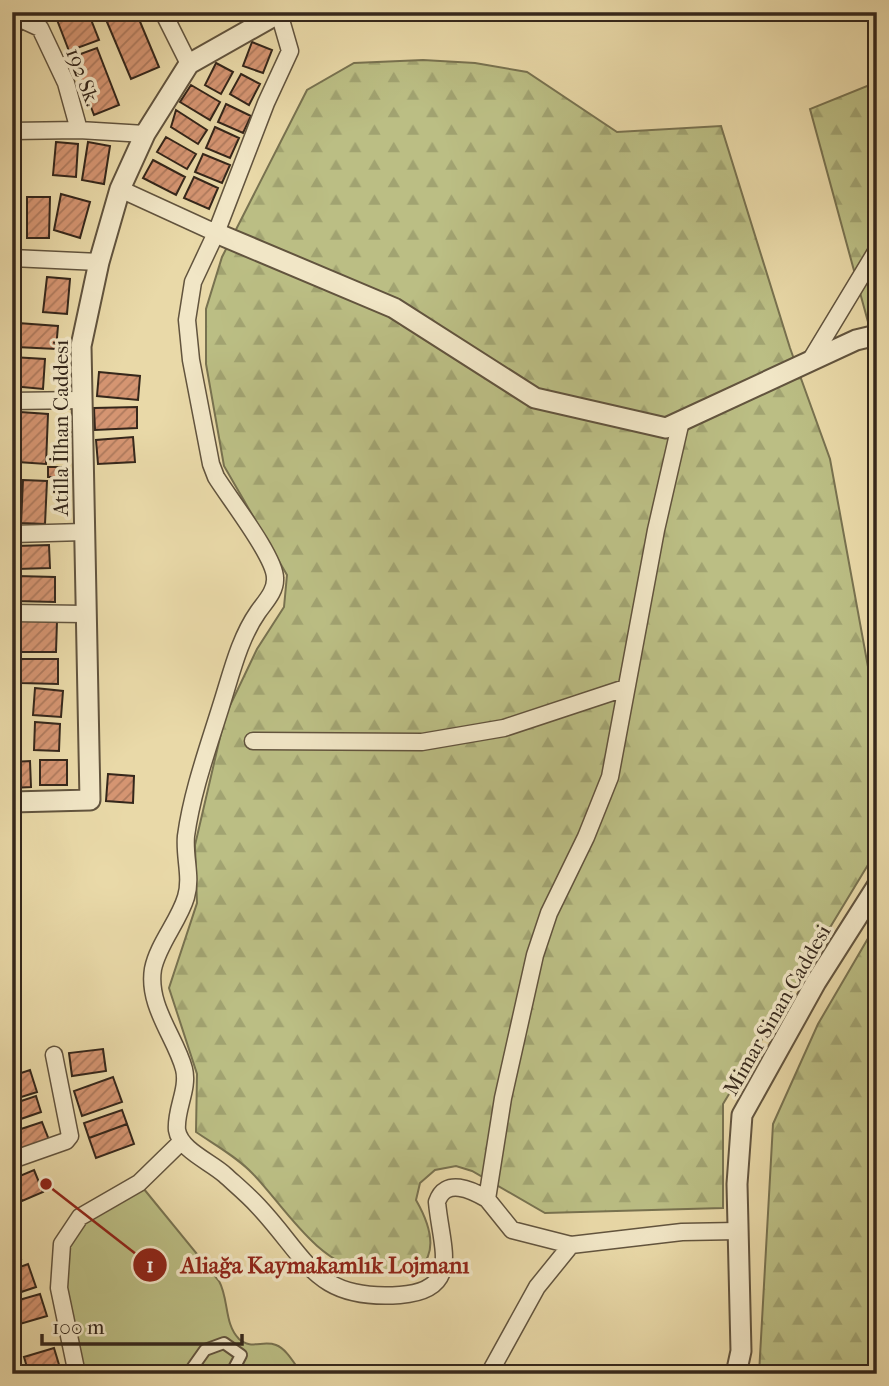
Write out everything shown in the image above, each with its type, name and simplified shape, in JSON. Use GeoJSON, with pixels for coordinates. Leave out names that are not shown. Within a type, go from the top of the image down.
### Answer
{"type":"FeatureCollection","features":[{"type":"Feature","properties":{"kind":"street"},"geometry":{"type":"LineString","coordinates":[[163,12],[189,64]]}},
{"type":"Feature","properties":{"kind":"street"},"geometry":{"type":"LineString","coordinates":[[280,13],[290,51],[266,103],[216,233],[189,293],[187,320],[191,360],[216,477],[273,564],[276,583],[245,636],[229,681],[190,816],[186,840],[190,881],[185,900],[153,968],[154,989],[161,1016],[185,1072],[177,1127],[181,1142],[213,1164],[258,1206],[318,1278],[364,1295],[415,1294],[439,1283],[444,1268],[437,1202],[439,1195],[447,1190],[468,1188],[487,1199],[512,1230],[571,1245],[682,1232],[738,1231]]}},
{"type":"Feature","properties":{"kind":"street","name":"Atilla İlhan Caddesi"},"geometry":{"type":"LineString","coordinates":[[12,802],[90,800],[84,614],[81,346],[99,262],[120,189],[145,134],[189,64],[280,13]]}},
{"type":"Feature","properties":{"kind":"street"},"geometry":{"type":"LineString","coordinates":[[12,40],[14,14]]}},
{"type":"Feature","properties":{"kind":"street","name":"192 Sk."},"geometry":{"type":"LineString","coordinates":[[14,14],[40,28],[66,83],[79,130]]}},
{"type":"Feature","properties":{"kind":"street"},"geometry":{"type":"LineString","coordinates":[[12,131],[79,130],[145,134]]}},
{"type":"Feature","properties":{"kind":"street"},"geometry":{"type":"LineString","coordinates":[[120,189],[216,233],[394,308],[535,398],[666,428],[856,340],[877,335]]}},
{"type":"Feature","properties":{"kind":"street"},"geometry":{"type":"LineString","coordinates":[[810,361],[877,250]]}},
{"type":"Feature","properties":{"kind":"street"},"geometry":{"type":"LineString","coordinates":[[12,258],[99,262]]}},
{"type":"Feature","properties":{"kind":"street"},"geometry":{"type":"LineString","coordinates":[[12,401],[81,400]]}},
{"type":"Feature","properties":{"kind":"street"},"geometry":{"type":"LineString","coordinates":[[487,1199],[503,1098],[535,955],[549,913],[586,837],[610,777],[625,688],[681,421]]}},
{"type":"Feature","properties":{"kind":"street"},"geometry":{"type":"LineString","coordinates":[[12,534],[84,532]]}},
{"type":"Feature","properties":{"kind":"street"},"geometry":{"type":"LineString","coordinates":[[12,613],[84,614]]}},
{"type":"Feature","properties":{"kind":"street"},"geometry":{"type":"LineString","coordinates":[[253,741],[422,742],[504,729],[625,688]]}},
{"type":"Feature","properties":{"kind":"street","name":"Mimar Sinan Caddesi"},"geometry":{"type":"LineString","coordinates":[[736,1374],[741,1351],[737,1184],[742,1115],[816,982],[877,886]]}},
{"type":"Feature","properties":{"kind":"street"},"geometry":{"type":"LineString","coordinates":[[12,1160],[66,1141],[70,1136],[54,1055]]}},
{"type":"Feature","properties":{"kind":"street"},"geometry":{"type":"LineString","coordinates":[[77,1374],[59,1288],[62,1244],[80,1217],[139,1183],[181,1142]]}},
{"type":"Feature","properties":{"kind":"street"},"geometry":{"type":"LineString","coordinates":[[489,1374],[537,1287],[571,1245]]}},
{"type":"Feature","properties":{"kind":"street"},"geometry":{"type":"LineString","coordinates":[[188,1374],[205,1350],[224,1343],[241,1355],[231,1374]]}},
{"type":"Feature","properties":{"kind":"green space"},"geometry":{"type":"Polygon","coordinates":[[[423,60],[475,63],[527,72],[617,132],[721,126],[790,348],[830,459],[877,716],[877,850],[723,1104],[723,1208],[545,1213],[472,1171],[456,1166],[435,1170],[420,1183],[416,1200],[430,1235],[426,1261],[420,1268],[373,1272],[348,1266],[317,1246],[247,1168],[196,1132],[197,1074],[169,988],[197,903],[195,845],[225,716],[257,649],[284,607],[287,575],[224,466],[206,364],[206,309],[222,257],[307,90],[354,63],[423,60]]]}},
{"type":"Feature","properties":{"kind":"green space"},"geometry":{"type":"Polygon","coordinates":[[[877,82],[877,355],[810,109],[877,82]]]}},
{"type":"Feature","properties":{"kind":"green space"},"geometry":{"type":"Polygon","coordinates":[[[877,923],[877,1374],[759,1374],[773,1124],[818,1024],[877,923]]]}},
{"type":"Feature","properties":{"kind":"green space"},"geometry":{"type":"Polygon","coordinates":[[[139,1183],[219,1281],[231,1326],[239,1339],[248,1344],[271,1344],[280,1347],[302,1374],[77,1374],[59,1288],[69,1230],[139,1183]]]}},
{"type":"Feature","properties":{"kind":"building"},"geometry":{"type":"Polygon","coordinates":[[[54,12],[88,12],[99,40],[69,51],[54,12]]]}},
{"type":"Feature","properties":{"kind":"building"},"geometry":{"type":"Polygon","coordinates":[[[136,12],[159,67],[131,79],[107,22],[136,12]]]}},
{"type":"Feature","properties":{"kind":"building"},"geometry":{"type":"Polygon","coordinates":[[[252,42],[272,50],[263,73],[243,66],[252,42]]]}},
{"type":"Feature","properties":{"kind":"building"},"geometry":{"type":"Polygon","coordinates":[[[97,48],[119,105],[94,115],[72,57],[97,48]]]}},
{"type":"Feature","properties":{"kind":"building"},"geometry":{"type":"Polygon","coordinates":[[[216,63],[233,72],[221,94],[205,85],[216,63]]]}},
{"type":"Feature","properties":{"kind":"building"},"geometry":{"type":"Polygon","coordinates":[[[241,74],[260,84],[249,105],[230,94],[241,74]]]}},
{"type":"Feature","properties":{"kind":"building"},"geometry":{"type":"Polygon","coordinates":[[[191,85],[220,102],[210,120],[180,102],[191,85]]]}},
{"type":"Feature","properties":{"kind":"building"},"geometry":{"type":"Polygon","coordinates":[[[226,104],[251,116],[243,133],[218,122],[226,104]]]}},
{"type":"Feature","properties":{"kind":"building"},"geometry":{"type":"Polygon","coordinates":[[[176,110],[207,130],[198,144],[171,127],[176,110]]]}},
{"type":"Feature","properties":{"kind":"building"},"geometry":{"type":"Polygon","coordinates":[[[215,127],[239,138],[230,158],[206,148],[215,127]]]}},
{"type":"Feature","properties":{"kind":"building"},"geometry":{"type":"Polygon","coordinates":[[[166,137],[196,154],[187,169],[157,152],[166,137]]]}},
{"type":"Feature","properties":{"kind":"building"},"geometry":{"type":"Polygon","coordinates":[[[56,142],[78,144],[76,177],[53,175],[56,142]]]}},
{"type":"Feature","properties":{"kind":"building"},"geometry":{"type":"Polygon","coordinates":[[[88,142],[110,146],[104,184],[82,180],[88,142]]]}},
{"type":"Feature","properties":{"kind":"building"},"geometry":{"type":"Polygon","coordinates":[[[203,154],[230,165],[222,183],[195,172],[203,154]]]}},
{"type":"Feature","properties":{"kind":"building"},"geometry":{"type":"Polygon","coordinates":[[[153,160],[185,177],[176,195],[143,178],[153,160]]]}},
{"type":"Feature","properties":{"kind":"building"},"geometry":{"type":"Polygon","coordinates":[[[194,177],[218,188],[209,209],[184,198],[194,177]]]}},
{"type":"Feature","properties":{"kind":"building"},"geometry":{"type":"Polygon","coordinates":[[[61,194],[90,202],[80,238],[54,230],[61,194]]]}},
{"type":"Feature","properties":{"kind":"building"},"geometry":{"type":"Polygon","coordinates":[[[12,195],[19,195],[16,237],[12,237],[12,195]]]}},
{"type":"Feature","properties":{"kind":"building"},"geometry":{"type":"Polygon","coordinates":[[[27,197],[50,197],[49,238],[27,238],[27,197]]]}},
{"type":"Feature","properties":{"kind":"building"},"geometry":{"type":"Polygon","coordinates":[[[47,277],[70,279],[67,314],[43,312],[47,277]]]}},
{"type":"Feature","properties":{"kind":"building"},"geometry":{"type":"Polygon","coordinates":[[[18,323],[58,326],[56,349],[17,347],[18,323]]]}},
{"type":"Feature","properties":{"kind":"building"},"geometry":{"type":"Polygon","coordinates":[[[12,357],[45,359],[43,389],[12,386],[12,357]]]}},
{"type":"Feature","properties":{"kind":"building"},"geometry":{"type":"Polygon","coordinates":[[[99,372],[140,376],[138,400],[97,396],[99,372]]]}},
{"type":"Feature","properties":{"kind":"building"},"geometry":{"type":"Polygon","coordinates":[[[137,407],[137,428],[95,430],[94,408],[137,407]]]}},
{"type":"Feature","properties":{"kind":"building"},"geometry":{"type":"Polygon","coordinates":[[[20,412],[48,414],[46,464],[18,462],[20,412]]]}},
{"type":"Feature","properties":{"kind":"building"},"geometry":{"type":"Polygon","coordinates":[[[133,437],[135,462],[98,464],[96,440],[133,437]]]}},
{"type":"Feature","properties":{"kind":"building"},"geometry":{"type":"Polygon","coordinates":[[[48,467],[69,467],[69,477],[48,477],[48,467]]]}},
{"type":"Feature","properties":{"kind":"building"},"geometry":{"type":"Polygon","coordinates":[[[23,480],[47,481],[45,524],[21,523],[23,480]]]}},
{"type":"Feature","properties":{"kind":"building"},"geometry":{"type":"Polygon","coordinates":[[[49,545],[50,568],[17,569],[16,546],[49,545]]]}},
{"type":"Feature","properties":{"kind":"building"},"geometry":{"type":"Polygon","coordinates":[[[17,576],[55,577],[55,602],[16,601],[17,576]]]}},
{"type":"Feature","properties":{"kind":"building"},"geometry":{"type":"Polygon","coordinates":[[[19,621],[57,621],[56,652],[19,652],[19,621]]]}},
{"type":"Feature","properties":{"kind":"building"},"geometry":{"type":"Polygon","coordinates":[[[21,659],[58,659],[58,684],[21,683],[21,659]]]}},
{"type":"Feature","properties":{"kind":"building"},"geometry":{"type":"Polygon","coordinates":[[[35,688],[63,691],[61,717],[33,715],[35,688]]]}},
{"type":"Feature","properties":{"kind":"building"},"geometry":{"type":"Polygon","coordinates":[[[35,722],[60,724],[59,751],[34,750],[35,722]]]}},
{"type":"Feature","properties":{"kind":"building"},"geometry":{"type":"Polygon","coordinates":[[[40,760],[67,760],[67,785],[40,785],[40,760]]]}},
{"type":"Feature","properties":{"kind":"building"},"geometry":{"type":"Polygon","coordinates":[[[30,761],[31,787],[12,788],[12,762],[30,761]]]}},
{"type":"Feature","properties":{"kind":"building"},"geometry":{"type":"Polygon","coordinates":[[[108,774],[134,776],[133,803],[106,801],[108,774]]]}},
{"type":"Feature","properties":{"kind":"building"},"geometry":{"type":"Polygon","coordinates":[[[103,1049],[106,1071],[72,1076],[69,1053],[103,1049]]]}},
{"type":"Feature","properties":{"kind":"building"},"geometry":{"type":"Polygon","coordinates":[[[30,1070],[37,1092],[12,1100],[12,1076],[30,1070]]]}},
{"type":"Feature","properties":{"kind":"building"},"geometry":{"type":"Polygon","coordinates":[[[113,1077],[122,1102],[82,1116],[74,1091],[113,1077]]]}},
{"type":"Feature","properties":{"kind":"building"},"geometry":{"type":"Polygon","coordinates":[[[36,1096],[41,1112],[12,1122],[12,1104],[36,1096]]]}},
{"type":"Feature","properties":{"kind":"building"},"geometry":{"type":"Polygon","coordinates":[[[122,1110],[127,1124],[89,1138],[84,1123],[122,1110]]]}},
{"type":"Feature","properties":{"kind":"building"},"geometry":{"type":"Polygon","coordinates":[[[42,1122],[49,1140],[17,1151],[12,1132],[42,1122]]]}},
{"type":"Feature","properties":{"kind":"building"},"geometry":{"type":"Polygon","coordinates":[[[127,1124],[134,1144],[96,1158],[89,1138],[127,1124]]]}},
{"type":"Feature","properties":{"kind":"building"},"geometry":{"type":"Polygon","coordinates":[[[34,1170],[43,1192],[22,1201],[20,1197],[13,1200],[12,1174],[18,1171],[20,1176],[34,1170]]]}},
{"type":"Feature","properties":{"kind":"building"},"geometry":{"type":"Polygon","coordinates":[[[12,1239],[15,1239],[21,1259],[12,1261],[12,1239]]]}},
{"type":"Feature","properties":{"kind":"building"},"geometry":{"type":"Polygon","coordinates":[[[28,1264],[36,1287],[12,1295],[12,1270],[28,1264]]]}},
{"type":"Feature","properties":{"kind":"building"},"geometry":{"type":"Polygon","coordinates":[[[40,1294],[47,1316],[13,1326],[12,1302],[40,1294]]]}},
{"type":"Feature","properties":{"kind":"building"},"geometry":{"type":"Polygon","coordinates":[[[54,1348],[60,1368],[29,1374],[24,1357],[54,1348]]]}},
{"type":"Feature","properties":{"kind":"place","name":"Aliağa Kaymakamlık Lojmanı"},"geometry":{"type":"Point","coordinates":[46,1184]}}]}
